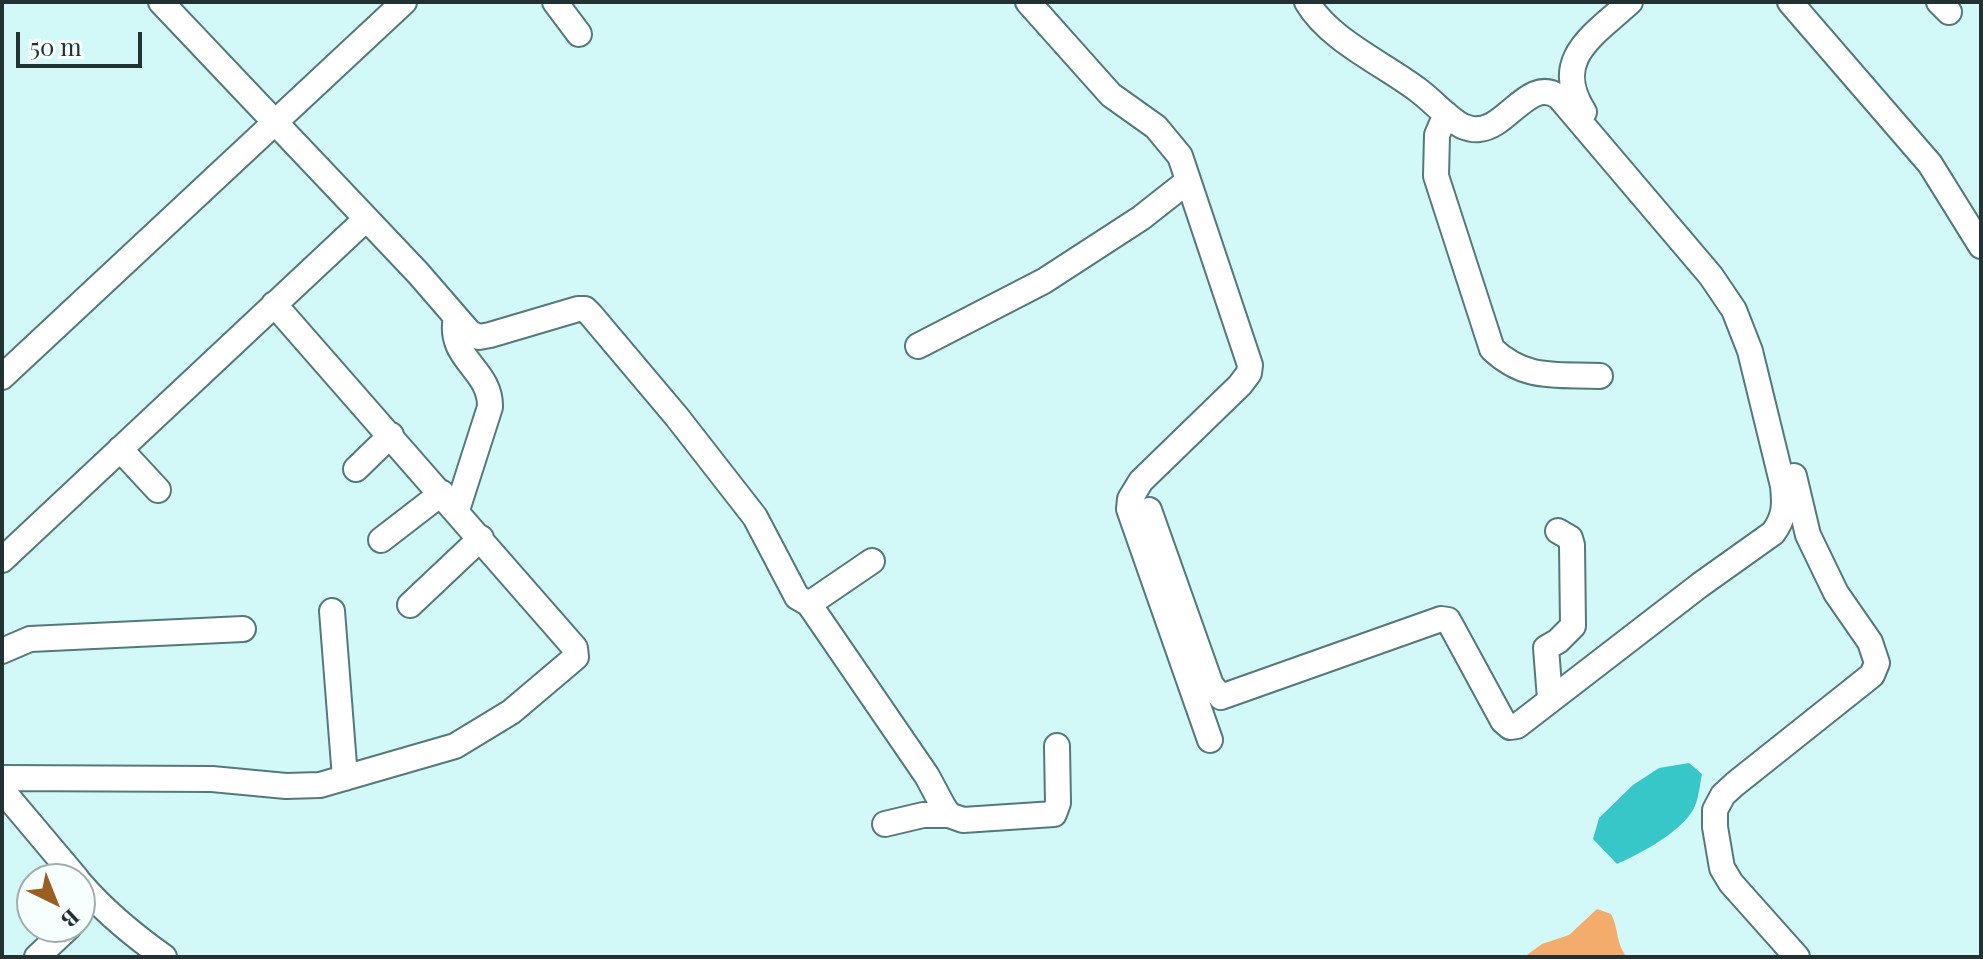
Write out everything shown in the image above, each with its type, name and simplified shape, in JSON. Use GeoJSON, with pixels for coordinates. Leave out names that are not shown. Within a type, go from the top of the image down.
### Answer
{"type":"FeatureCollection","features":[{"type":"Feature","properties":{"kind":"street"},"geometry":{"type":"LineString","coordinates":[[161,2],[470,333],[479,337],[585,309],[677,417],[755,517],[797,597],[809,604],[927,776],[949,815]]}},
{"type":"Feature","properties":{"kind":"street"},"geometry":{"type":"LineString","coordinates":[[2,377],[404,2]]}},
{"type":"Feature","properties":{"kind":"street"},"geometry":{"type":"LineString","coordinates":[[555,2],[579,34]]}},
{"type":"Feature","properties":{"kind":"street"},"geometry":{"type":"LineString","coordinates":[[1028,2],[1111,95],[1156,127],[1180,156],[1250,365],[1249,373],[1240,385],[1141,481],[1130,499],[1129,509],[1210,740]]}},
{"type":"Feature","properties":{"kind":"street"},"geometry":{"type":"LineString","coordinates":[[1149,510],[1211,685],[1221,697],[1441,619],[1448,620],[1503,721],[1510,727],[1517,726],[1700,585],[1773,533],[1782,522],[1785,507],[1783,486],[1750,351],[1726,297],[1559,97],[1552,91],[1540,91],[1482,130],[1466,128],[1416,88],[1335,33],[1307,2]]}},
{"type":"Feature","properties":{"kind":"street"},"geometry":{"type":"LineString","coordinates":[[1630,2],[1581,47],[1572,65],[1573,93],[1583,111],[1724,277],[1742,303],[1762,344],[1806,526],[1836,593],[1870,642],[1877,663],[1872,675],[1723,795],[1715,810],[1722,868],[1731,883],[1797,957]]}},
{"type":"Feature","properties":{"kind":"street"},"geometry":{"type":"LineString","coordinates":[[1790,2],[1930,164],[1981,246]]}},
{"type":"Feature","properties":{"kind":"street"},"geometry":{"type":"LineString","coordinates":[[1446,114],[1437,135],[1436,176],[1492,349],[1506,362],[1531,373],[1600,376]]}},
{"type":"Feature","properties":{"kind":"street"},"geometry":{"type":"LineString","coordinates":[[918,346],[1044,281],[1141,218],[1188,181]]}},
{"type":"Feature","properties":{"kind":"street"},"geometry":{"type":"LineString","coordinates":[[2,560],[366,219]]}},
{"type":"Feature","properties":{"kind":"street"},"geometry":{"type":"LineString","coordinates":[[2,778],[212,779],[286,786],[320,785],[455,746],[511,712],[576,657],[575,648],[481,538],[274,304]]}},
{"type":"Feature","properties":{"kind":"street"},"geometry":{"type":"LineString","coordinates":[[381,540],[449,501],[490,407],[488,386],[454,339],[456,317]]}},
{"type":"Feature","properties":{"kind":"street"},"geometry":{"type":"LineString","coordinates":[[356,469],[391,435]]}},
{"type":"Feature","properties":{"kind":"street"},"geometry":{"type":"LineString","coordinates":[[120,449],[158,490]]}},
{"type":"Feature","properties":{"kind":"street"},"geometry":{"type":"LineString","coordinates":[[1550,699],[1536,649],[1566,634],[1573,626],[1572,545],[1570,538],[1558,531]]}},
{"type":"Feature","properties":{"kind":"street"},"geometry":{"type":"LineString","coordinates":[[410,605],[481,538]]}},
{"type":"Feature","properties":{"kind":"street"},"geometry":{"type":"LineString","coordinates":[[809,604],[872,561]]}},
{"type":"Feature","properties":{"kind":"street"},"geometry":{"type":"LineString","coordinates":[[332,611],[345,778]]}},
{"type":"Feature","properties":{"kind":"street"},"geometry":{"type":"LineString","coordinates":[[2,651],[30,639],[243,629]]}},
{"type":"Feature","properties":{"kind":"street"},"geometry":{"type":"LineString","coordinates":[[885,824],[923,815],[949,815],[963,820],[1054,814],[1058,803],[1057,746]]}},
{"type":"Feature","properties":{"kind":"street"},"geometry":{"type":"LineString","coordinates":[[2,790],[58,863]]}},
{"type":"Feature","properties":{"kind":"street"},"geometry":{"type":"LineString","coordinates":[[96,906],[164,957]]}},
{"type":"Feature","properties":{"kind":"street"},"geometry":{"type":"LineString","coordinates":[[37,957],[52,943]]}},
{"type":"Feature","properties":{"kind":"shaded area"},"geometry":{"type":"Polygon","coordinates":[[[1597,909],[1611,914],[1627,957],[1524,957],[1542,944],[1569,935],[1597,909]]]}},
{"type":"Feature","properties":{"kind":"water"},"geometry":{"type":"Polygon","coordinates":[[[1689,763],[1702,774],[1696,802],[1689,815],[1661,840],[1617,864],[1593,839],[1599,818],[1633,785],[1659,768],[1689,763]]]}}]}
